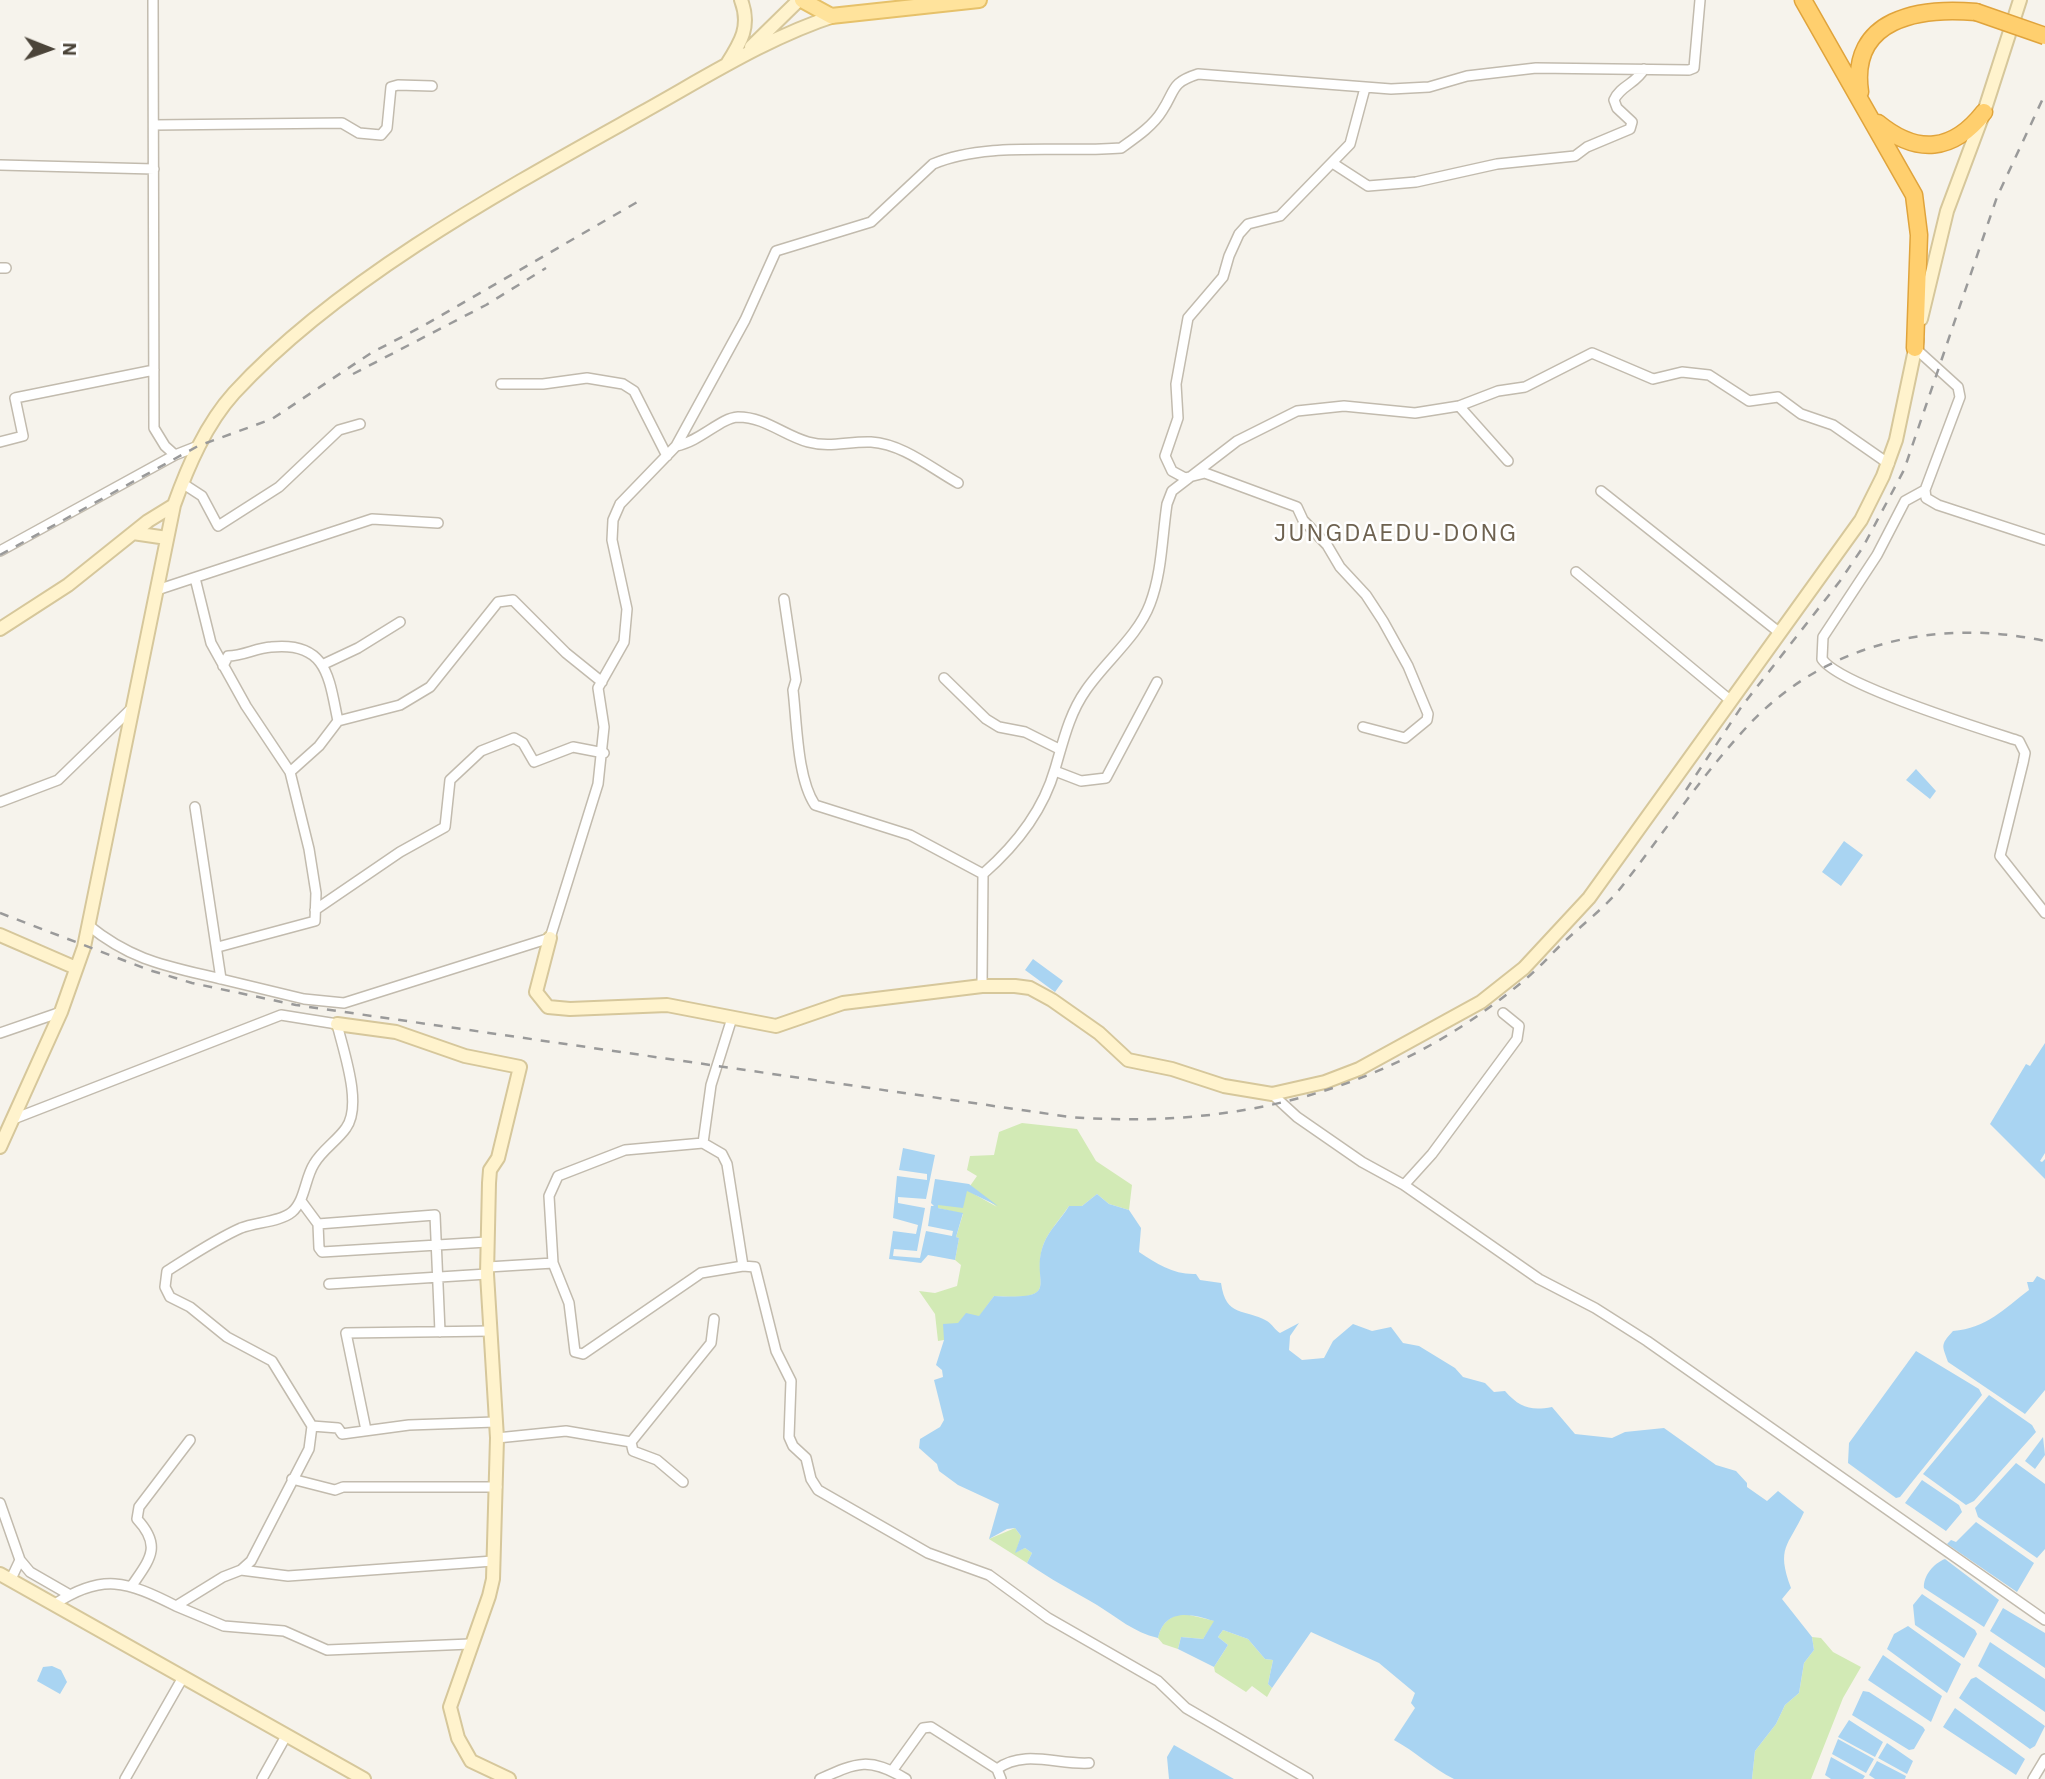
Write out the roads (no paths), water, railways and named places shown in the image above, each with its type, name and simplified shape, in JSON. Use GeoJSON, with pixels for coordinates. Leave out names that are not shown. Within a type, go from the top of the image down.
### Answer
{"type":"FeatureCollection","features":[{"type":"Feature","properties":{"kind":"highway"},"geometry":{"type":"LineString","coordinates":[[1803,0],[1906,176],[1918,214],[1915,348]]}},
{"type":"Feature","properties":{"kind":"highway"},"geometry":{"type":"LineString","coordinates":[[1931,0],[1976,12],[2045,36]]}},
{"type":"Feature","properties":{"kind":"highway"},"geometry":{"type":"LineString","coordinates":[[1976,12],[1925,10],[1907,15],[1882,30],[1865,51],[1858,78],[1866,108],[1886,130],[1913,144],[1927,146],[1952,141],[1974,125],[1984,112]]}},
{"type":"Feature","properties":{"kind":"main road"},"geometry":{"type":"LineString","coordinates":[[801,0],[838,15],[979,0]]}},
{"type":"Feature","properties":{"kind":"main road"},"geometry":{"type":"LineString","coordinates":[[838,15],[849,8],[853,0]]}},
{"type":"Feature","properties":{"kind":"street"},"geometry":{"type":"LineString","coordinates":[[153,0],[154,428],[165,446],[175,455]]}},
{"type":"Feature","properties":{"kind":"street"},"geometry":{"type":"LineString","coordinates":[[725,67],[742,40],[746,26],[741,0]]}},
{"type":"Feature","properties":{"kind":"street"},"geometry":{"type":"LineString","coordinates":[[741,57],[801,0]]}},
{"type":"Feature","properties":{"kind":"street"},"geometry":{"type":"LineString","coordinates":[[1700,0],[1694,68],[1689,70],[1536,68],[1467,76],[1429,87],[1365,88],[1198,74],[1177,83],[1169,92],[1163,110],[1140,135],[1121,148],[971,153],[933,164],[871,222],[776,251],[745,320],[676,446],[620,504],[613,520],[612,540],[626,599],[624,642],[597,695],[604,727],[604,753],[598,784],[536,992],[548,1007],[570,1009],[667,1005],[776,1026],[843,1003],[982,986],[1030,988],[1080,1019],[1128,1060],[1172,1069],[1224,1086],[1272,1094],[1325,1082],[1359,1069],[1481,1002],[1524,968],[1588,898],[1844,547],[1889,464],[1906,403],[1915,348],[1947,211],[1984,112],[2020,0]]}},
{"type":"Feature","properties":{"kind":"street"},"geometry":{"type":"LineString","coordinates":[[0,1147],[61,1012],[88,925],[174,505],[198,446],[233,395],[274,353],[377,274],[524,179],[741,57],[786,34],[838,15]]}},
{"type":"Feature","properties":{"kind":"street"},"geometry":{"type":"LineString","coordinates":[[1334,164],[1368,186],[1416,181],[1497,164],[1575,156],[1587,147],[1630,129],[1632,122],[1617,108],[1614,100],[1617,93],[1639,79],[1644,69]]}},
{"type":"Feature","properties":{"kind":"street"},"geometry":{"type":"LineString","coordinates":[[154,125],[342,123],[359,133],[381,135],[387,128],[391,88],[398,85],[432,86]]}},
{"type":"Feature","properties":{"kind":"street"},"geometry":{"type":"LineString","coordinates":[[1363,727],[1405,738],[1426,720],[1428,714],[1408,666],[1366,595],[1340,567],[1327,545],[1303,520],[1297,507],[1205,473],[1185,478],[1172,471],[1165,456],[1178,418],[1176,384],[1188,318],[1223,277],[1228,256],[1248,224],[1280,216],[1334,164],[1350,144],[1365,88]]}},
{"type":"Feature","properties":{"kind":"street"},"geometry":{"type":"LineString","coordinates":[[0,165],[154,169]]}},
{"type":"Feature","properties":{"kind":"street"},"geometry":{"type":"LineString","coordinates":[[1915,348],[1958,387],[1960,397],[1925,491],[1905,501],[1877,555],[1823,637],[1822,659],[1836,673],[1936,714],[2018,741],[2025,753],[2000,856],[2045,913]]}},
{"type":"Feature","properties":{"kind":"street"},"geometry":{"type":"LineString","coordinates":[[982,986],[983,874],[1002,857],[1034,817],[1055,771],[1059,749],[1084,691],[1149,608],[1156,586],[1167,504],[1172,491],[1185,478],[1237,442],[1297,411],[1343,406],[1415,413],[1459,406],[1498,391],[1525,387],[1592,353],[1599,353],[1626,370],[1653,379],[1695,371],[1723,381],[1749,401],[1778,397],[1801,414],[1833,425],[1889,464]]}},
{"type":"Feature","properties":{"kind":"street"},"geometry":{"type":"LineString","coordinates":[[0,442],[23,436],[15,398],[154,370]]}},
{"type":"Feature","properties":{"kind":"street"},"geometry":{"type":"LineString","coordinates":[[500,384],[543,384],[587,379],[623,384],[634,391],[667,456]]}},
{"type":"Feature","properties":{"kind":"street"},"geometry":{"type":"LineString","coordinates":[[1459,406],[1507,461]]}},
{"type":"Feature","properties":{"kind":"street"},"geometry":{"type":"LineString","coordinates":[[676,446],[693,442],[726,419],[739,417],[770,423],[791,436],[822,445],[869,442],[900,449],[958,483]]}},
{"type":"Feature","properties":{"kind":"street"},"geometry":{"type":"LineString","coordinates":[[182,483],[202,496],[218,526],[279,487],[339,430],[360,424]]}},
{"type":"Feature","properties":{"kind":"street"},"geometry":{"type":"LineString","coordinates":[[0,551],[175,455],[198,446]]}},
{"type":"Feature","properties":{"kind":"street"},"geometry":{"type":"LineString","coordinates":[[1601,491],[1780,633]]}},
{"type":"Feature","properties":{"kind":"street"},"geometry":{"type":"LineString","coordinates":[[1925,491],[1931,502],[2045,540]]}},
{"type":"Feature","properties":{"kind":"street"},"geometry":{"type":"LineString","coordinates":[[0,629],[68,585],[133,533],[174,505]]}},
{"type":"Feature","properties":{"kind":"street"},"geometry":{"type":"LineString","coordinates":[[157,590],[372,519],[438,523]]}},
{"type":"Feature","properties":{"kind":"street"},"geometry":{"type":"LineString","coordinates":[[133,533],[167,538]]}},
{"type":"Feature","properties":{"kind":"street"},"geometry":{"type":"LineString","coordinates":[[1576,572],[1730,700]]}},
{"type":"Feature","properties":{"kind":"street"},"geometry":{"type":"LineString","coordinates":[[195,578],[211,643],[290,772],[309,849],[316,910],[315,921],[218,947]]}},
{"type":"Feature","properties":{"kind":"street"},"geometry":{"type":"LineString","coordinates":[[784,599],[796,680],[793,690],[801,753],[808,795],[814,805],[910,835],[983,874]]}},
{"type":"Feature","properties":{"kind":"street"},"geometry":{"type":"LineString","coordinates":[[290,772],[319,746],[338,721],[400,705],[430,687],[498,602],[513,600],[566,653],[602,682]]}},
{"type":"Feature","properties":{"kind":"street"},"geometry":{"type":"LineString","coordinates":[[324,664],[358,648],[400,622]]}},
{"type":"Feature","properties":{"kind":"street"},"geometry":{"type":"LineString","coordinates":[[223,666],[228,656],[246,655],[270,647],[297,649],[324,664],[338,721]]}},
{"type":"Feature","properties":{"kind":"street"},"geometry":{"type":"LineString","coordinates":[[944,678],[985,719],[999,727],[1025,732],[1059,749]]}},
{"type":"Feature","properties":{"kind":"street"},"geometry":{"type":"LineString","coordinates":[[1055,771],[1081,781],[1106,778],[1157,682]]}},
{"type":"Feature","properties":{"kind":"street"},"geometry":{"type":"LineString","coordinates":[[0,802],[58,780],[131,709]]}},
{"type":"Feature","properties":{"kind":"street"},"geometry":{"type":"LineString","coordinates":[[316,910],[400,852],[445,827],[450,780],[481,751],[514,738],[523,743],[534,762],[573,747],[604,753]]}},
{"type":"Feature","properties":{"kind":"street"},"geometry":{"type":"LineString","coordinates":[[195,807],[221,979]]}},
{"type":"Feature","properties":{"kind":"street"},"geometry":{"type":"LineString","coordinates":[[88,925],[115,947],[162,965],[304,999],[344,1003],[550,938]]}},
{"type":"Feature","properties":{"kind":"street"},"geometry":{"type":"LineString","coordinates":[[0,935],[76,968]]}},
{"type":"Feature","properties":{"kind":"street"},"geometry":{"type":"LineString","coordinates":[[0,1032],[61,1012]]}},
{"type":"Feature","properties":{"kind":"street"},"geometry":{"type":"LineString","coordinates":[[1404,1185],[1432,1154],[1517,1039],[1519,1026],[1503,1013]]}},
{"type":"Feature","properties":{"kind":"street"},"geometry":{"type":"LineString","coordinates":[[11,1120],[281,1015],[397,1031],[465,1056],[520,1067],[498,1158],[490,1170],[487,1270],[497,1438],[493,1560],[489,1596],[450,1707],[458,1738],[471,1761],[509,1779]]}},
{"type":"Feature","properties":{"kind":"street"},"geometry":{"type":"LineString","coordinates":[[703,1143],[711,1085],[732,1018]]}},
{"type":"Feature","properties":{"kind":"street"},"geometry":{"type":"LineString","coordinates":[[176,1606],[223,1577],[241,1570],[251,1561],[309,1449],[312,1426],[272,1361],[227,1338],[190,1307],[170,1297],[164,1277],[167,1270],[241,1228],[291,1213],[301,1201],[315,1160],[343,1132],[351,1118],[353,1098],[337,1024]]}},
{"type":"Feature","properties":{"kind":"street"},"geometry":{"type":"LineString","coordinates":[[1272,1094],[1297,1116],[1362,1162],[1404,1185],[1539,1279],[1586,1303],[1647,1341],[2045,1620]]}},
{"type":"Feature","properties":{"kind":"street"},"geometry":{"type":"LineString","coordinates":[[743,1266],[727,1164],[722,1154],[703,1143],[625,1150],[558,1176],[549,1196],[554,1263],[569,1303],[573,1348],[583,1354],[701,1273],[743,1266],[755,1267],[776,1351],[791,1381],[789,1437],[793,1447],[806,1458],[811,1479],[818,1490],[928,1553],[989,1575],[1048,1618],[1158,1681],[1186,1709],[1308,1779]]}},
{"type":"Feature","properties":{"kind":"street"},"geometry":{"type":"LineString","coordinates":[[301,1201],[318,1224],[319,1248],[322,1252],[487,1242]]}},
{"type":"Feature","properties":{"kind":"street"},"geometry":{"type":"LineString","coordinates":[[318,1224],[435,1215],[440,1332]]}},
{"type":"Feature","properties":{"kind":"street"},"geometry":{"type":"LineString","coordinates":[[329,1284],[438,1277],[554,1263]]}},
{"type":"Feature","properties":{"kind":"street"},"geometry":{"type":"LineString","coordinates":[[631,1442],[711,1343],[714,1319]]}},
{"type":"Feature","properties":{"kind":"street"},"geometry":{"type":"LineString","coordinates":[[366,1430],[346,1333],[491,1331]]}},
{"type":"Feature","properties":{"kind":"street"},"geometry":{"type":"LineString","coordinates":[[312,1426],[338,1428],[342,1434],[366,1430],[495,1422]]}},
{"type":"Feature","properties":{"kind":"street"},"geometry":{"type":"LineString","coordinates":[[497,1438],[566,1431],[631,1442]]}},
{"type":"Feature","properties":{"kind":"street"},"geometry":{"type":"LineString","coordinates":[[131,1587],[149,1560],[152,1548],[152,1536],[137,1519],[139,1507],[190,1440]]}},
{"type":"Feature","properties":{"kind":"street"},"geometry":{"type":"LineString","coordinates":[[631,1442],[633,1451],[657,1460],[683,1482]]}},
{"type":"Feature","properties":{"kind":"street"},"geometry":{"type":"LineString","coordinates":[[292,1479],[335,1490],[343,1487],[497,1487]]}},
{"type":"Feature","properties":{"kind":"street"},"geometry":{"type":"LineString","coordinates":[[0,1503],[20,1560],[30,1572],[69,1595]]}},
{"type":"Feature","properties":{"kind":"street"},"geometry":{"type":"LineString","coordinates":[[20,1560],[5,1576],[364,1779]]}},
{"type":"Feature","properties":{"kind":"street"},"geometry":{"type":"LineString","coordinates":[[241,1570],[288,1576],[493,1560]]}},
{"type":"Feature","properties":{"kind":"street"},"geometry":{"type":"LineString","coordinates":[[55,1604],[96,1584],[131,1587],[224,1626],[284,1631],[327,1650],[470,1644]]}},
{"type":"Feature","properties":{"kind":"street"},"geometry":{"type":"LineString","coordinates":[[125,1779],[183,1679]]}},
{"type":"Feature","properties":{"kind":"street"},"geometry":{"type":"LineString","coordinates":[[892,1770],[923,1728],[931,1727],[998,1769],[1001,1779]]}},
{"type":"Feature","properties":{"kind":"street"},"geometry":{"type":"LineString","coordinates":[[262,1779],[286,1736]]}},
{"type":"Feature","properties":{"kind":"street"},"geometry":{"type":"LineString","coordinates":[[998,1769],[1008,1761],[1019,1758],[1089,1763]]}},
{"type":"Feature","properties":{"kind":"street"},"geometry":{"type":"LineString","coordinates":[[2033,1779],[2045,1759]]}},
{"type":"Feature","properties":{"kind":"street"},"geometry":{"type":"LineString","coordinates":[[820,1779],[853,1764],[869,1763],[892,1770],[906,1779]]}},
{"type":"Feature","properties":{"kind":"water"},"geometry":{"type":"Polygon","coordinates":[[[1916,769],[1936,791],[1930,799],[1906,780],[1916,769]]]}},
{"type":"Feature","properties":{"kind":"water"},"geometry":{"type":"Polygon","coordinates":[[[1844,841],[1863,855],[1841,886],[1822,872],[1844,841]]]}},
{"type":"Feature","properties":{"kind":"water"},"geometry":{"type":"Polygon","coordinates":[[[1033,959],[1063,981],[1055,992],[1025,970],[1033,959]]]}},
{"type":"Feature","properties":{"kind":"water"},"geometry":{"type":"Polygon","coordinates":[[[2045,1043],[2045,1153],[2040,1161],[2045,1159],[2045,1179],[1990,1124],[2026,1064],[2030,1066],[2045,1043]]]}},
{"type":"Feature","properties":{"kind":"water"},"geometry":{"type":"Polygon","coordinates":[[[903,1148],[935,1155],[926,1199],[898,1197],[898,1203],[925,1208],[917,1251],[894,1249],[893,1256],[920,1258],[926,1231],[952,1236],[953,1231],[928,1226],[931,1206],[934,1206],[931,1203],[935,1179],[969,1184],[998,1206],[967,1191],[963,1208],[938,1205],[938,1208],[963,1213],[956,1237],[959,1238],[955,1260],[928,1255],[921,1263],[889,1259],[893,1231],[916,1234],[918,1225],[893,1218],[897,1176],[927,1180],[927,1174],[899,1170],[903,1148]]]}},
{"type":"Feature","properties":{"kind":"water"},"geometry":{"type":"Polygon","coordinates":[[[1097,1194],[1109,1204],[1129,1210],[1141,1228],[1139,1252],[1173,1271],[1196,1274],[1200,1280],[1221,1283],[1223,1294],[1232,1307],[1267,1321],[1280,1333],[1299,1323],[1290,1336],[1289,1350],[1302,1360],[1324,1358],[1333,1341],[1353,1324],[1372,1331],[1391,1327],[1403,1343],[1419,1346],[1455,1368],[1463,1377],[1485,1383],[1494,1392],[1505,1391],[1526,1407],[1552,1407],[1575,1434],[1612,1438],[1625,1432],[1664,1428],[1716,1465],[1736,1471],[1747,1483],[1747,1487],[1767,1501],[1778,1491],[1804,1512],[1784,1555],[1791,1588],[1782,1599],[1812,1637],[1814,1650],[1804,1663],[1799,1693],[1785,1705],[1776,1724],[1755,1751],[1752,1779],[1454,1779],[1394,1740],[1415,1708],[1411,1703],[1415,1693],[1379,1663],[1311,1632],[1272,1688],[1268,1684],[1273,1660],[1265,1659],[1248,1639],[1223,1630],[1218,1637],[1228,1645],[1214,1667],[1178,1649],[1181,1637],[1203,1639],[1214,1621],[1180,1615],[1166,1622],[1158,1638],[1149,1635],[1126,1624],[1027,1563],[1032,1553],[1025,1548],[1015,1553],[1021,1536],[1015,1528],[1007,1529],[989,1539],[999,1504],[958,1485],[939,1471],[937,1464],[919,1448],[920,1439],[940,1427],[944,1420],[934,1380],[943,1377],[942,1370],[936,1365],[944,1340],[943,1324],[958,1323],[966,1313],[979,1316],[994,1296],[1030,1295],[1038,1291],[1040,1257],[1049,1233],[1069,1206],[1082,1206],[1097,1194]]]}},
{"type":"Feature","properties":{"kind":"water"},"geometry":{"type":"Polygon","coordinates":[[[2037,1276],[2045,1280],[2045,1390],[2025,1414],[1948,1362],[1943,1346],[1953,1331],[1976,1326],[2003,1311],[2029,1290],[2027,1282],[2033,1282],[2037,1276]]]}},
{"type":"Feature","properties":{"kind":"water"},"geometry":{"type":"Polygon","coordinates":[[[1916,1351],[1979,1389],[1982,1395],[1900,1497],[1896,1498],[1848,1463],[1849,1443],[1916,1351]]]}},
{"type":"Feature","properties":{"kind":"water"},"geometry":{"type":"Polygon","coordinates":[[[1989,1395],[2032,1425],[2036,1432],[1974,1501],[1966,1505],[1923,1474],[1989,1395]]]}},
{"type":"Feature","properties":{"kind":"water"},"geometry":{"type":"Polygon","coordinates":[[[2043,1437],[2045,1455],[2035,1469],[2025,1461],[2043,1437]]]}},
{"type":"Feature","properties":{"kind":"water"},"geometry":{"type":"Polygon","coordinates":[[[2016,1463],[2045,1484],[2045,1549],[2037,1558],[1978,1517],[1975,1508],[2016,1463]]]}},
{"type":"Feature","properties":{"kind":"water"},"geometry":{"type":"Polygon","coordinates":[[[1922,1480],[1959,1505],[1962,1512],[1946,1531],[1905,1503],[1922,1480]]]}},
{"type":"Feature","properties":{"kind":"water"},"geometry":{"type":"Polygon","coordinates":[[[1976,1522],[2034,1563],[2017,1592],[1947,1544],[1951,1540],[1956,1542],[1976,1522]]]}},
{"type":"Feature","properties":{"kind":"water"},"geometry":{"type":"Polygon","coordinates":[[[1945,1559],[1999,1600],[1984,1627],[1924,1588],[1930,1571],[1945,1559]]]}},
{"type":"Feature","properties":{"kind":"water"},"geometry":{"type":"Polygon","coordinates":[[[1922,1594],[1975,1630],[1977,1634],[1964,1658],[1915,1625],[1913,1605],[1922,1594]]]}},
{"type":"Feature","properties":{"kind":"water"},"geometry":{"type":"Polygon","coordinates":[[[2003,1608],[2045,1633],[2045,1668],[1990,1631],[2003,1608]]]}},
{"type":"Feature","properties":{"kind":"water"},"geometry":{"type":"Polygon","coordinates":[[[1908,1626],[1961,1664],[1947,1693],[1887,1649],[1894,1634],[1908,1626]]]}},
{"type":"Feature","properties":{"kind":"water"},"geometry":{"type":"Polygon","coordinates":[[[1990,1642],[2045,1679],[2045,1712],[1978,1666],[1990,1642]]]}},
{"type":"Feature","properties":{"kind":"water"},"geometry":{"type":"Polygon","coordinates":[[[1883,1655],[1942,1696],[1931,1722],[1868,1680],[1883,1655]]]}},
{"type":"Feature","properties":{"kind":"water"},"geometry":{"type":"Polygon","coordinates":[[[52,1666],[61,1670],[67,1682],[60,1694],[37,1681],[43,1667],[52,1666]]]}},
{"type":"Feature","properties":{"kind":"water"},"geometry":{"type":"Polygon","coordinates":[[[1976,1677],[2045,1726],[2035,1746],[2030,1749],[1959,1698],[1971,1679],[1976,1677]]]}},
{"type":"Feature","properties":{"kind":"water"},"geometry":{"type":"Polygon","coordinates":[[[1863,1691],[1869,1692],[1923,1727],[1925,1730],[1914,1749],[1909,1750],[1852,1715],[1863,1691]]]}},
{"type":"Feature","properties":{"kind":"water"},"geometry":{"type":"Polygon","coordinates":[[[1955,1708],[2025,1759],[2016,1775],[1943,1727],[1955,1708]]]}},
{"type":"Feature","properties":{"kind":"water"},"geometry":{"type":"Polygon","coordinates":[[[1849,1720],[1883,1742],[1875,1757],[1838,1737],[1849,1720]]]}},
{"type":"Feature","properties":{"kind":"water"},"geometry":{"type":"Polygon","coordinates":[[[1838,1739],[1874,1759],[1866,1773],[1832,1754],[1838,1739]]]}},
{"type":"Feature","properties":{"kind":"water"},"geometry":{"type":"Polygon","coordinates":[[[1887,1743],[1913,1761],[1907,1774],[1878,1758],[1887,1743]]]}},
{"type":"Feature","properties":{"kind":"water"},"geometry":{"type":"Polygon","coordinates":[[[1174,1745],[1234,1779],[1169,1779],[1167,1757],[1174,1745]]]}},
{"type":"Feature","properties":{"kind":"water"},"geometry":{"type":"Polygon","coordinates":[[[1831,1757],[1865,1776],[1863,1779],[1831,1779],[1825,1775],[1831,1757]]]}},
{"type":"Feature","properties":{"kind":"water"},"geometry":{"type":"Polygon","coordinates":[[[1877,1761],[1906,1776],[1905,1779],[1875,1779],[1869,1775],[1877,1761]]]}},
{"type":"Feature","properties":{"kind":"railway"},"geometry":{"type":"LineString","coordinates":[[1686,790],[1742,706],[1840,581],[1863,547],[1904,470],[1997,197],[2045,94]]}},
{"type":"Feature","properties":{"kind":"railway"},"geometry":{"type":"LineString","coordinates":[[0,555],[198,446],[272,419],[371,353],[423,326],[639,201]]}},
{"type":"Feature","properties":{"kind":"railway"},"geometry":{"type":"LineString","coordinates":[[353,374],[486,305],[546,268]]}},
{"type":"Feature","properties":{"kind":"railway"},"geometry":{"type":"LineString","coordinates":[[0,913],[149,970],[192,983],[296,1005],[1070,1117],[1194,1117],[1254,1108],[1313,1094],[1370,1074],[1425,1048],[1477,1016],[1528,977],[1610,900],[1712,767],[1744,730],[1775,700],[1808,676],[1844,658],[1882,644],[1922,636],[2004,634],[2045,641]]}},
{"type":"Feature","properties":{"kind":"district","name":"JUNGDAEDU-DONG"},"geometry":{"type":"Point","coordinates":[1396,534]}}]}
